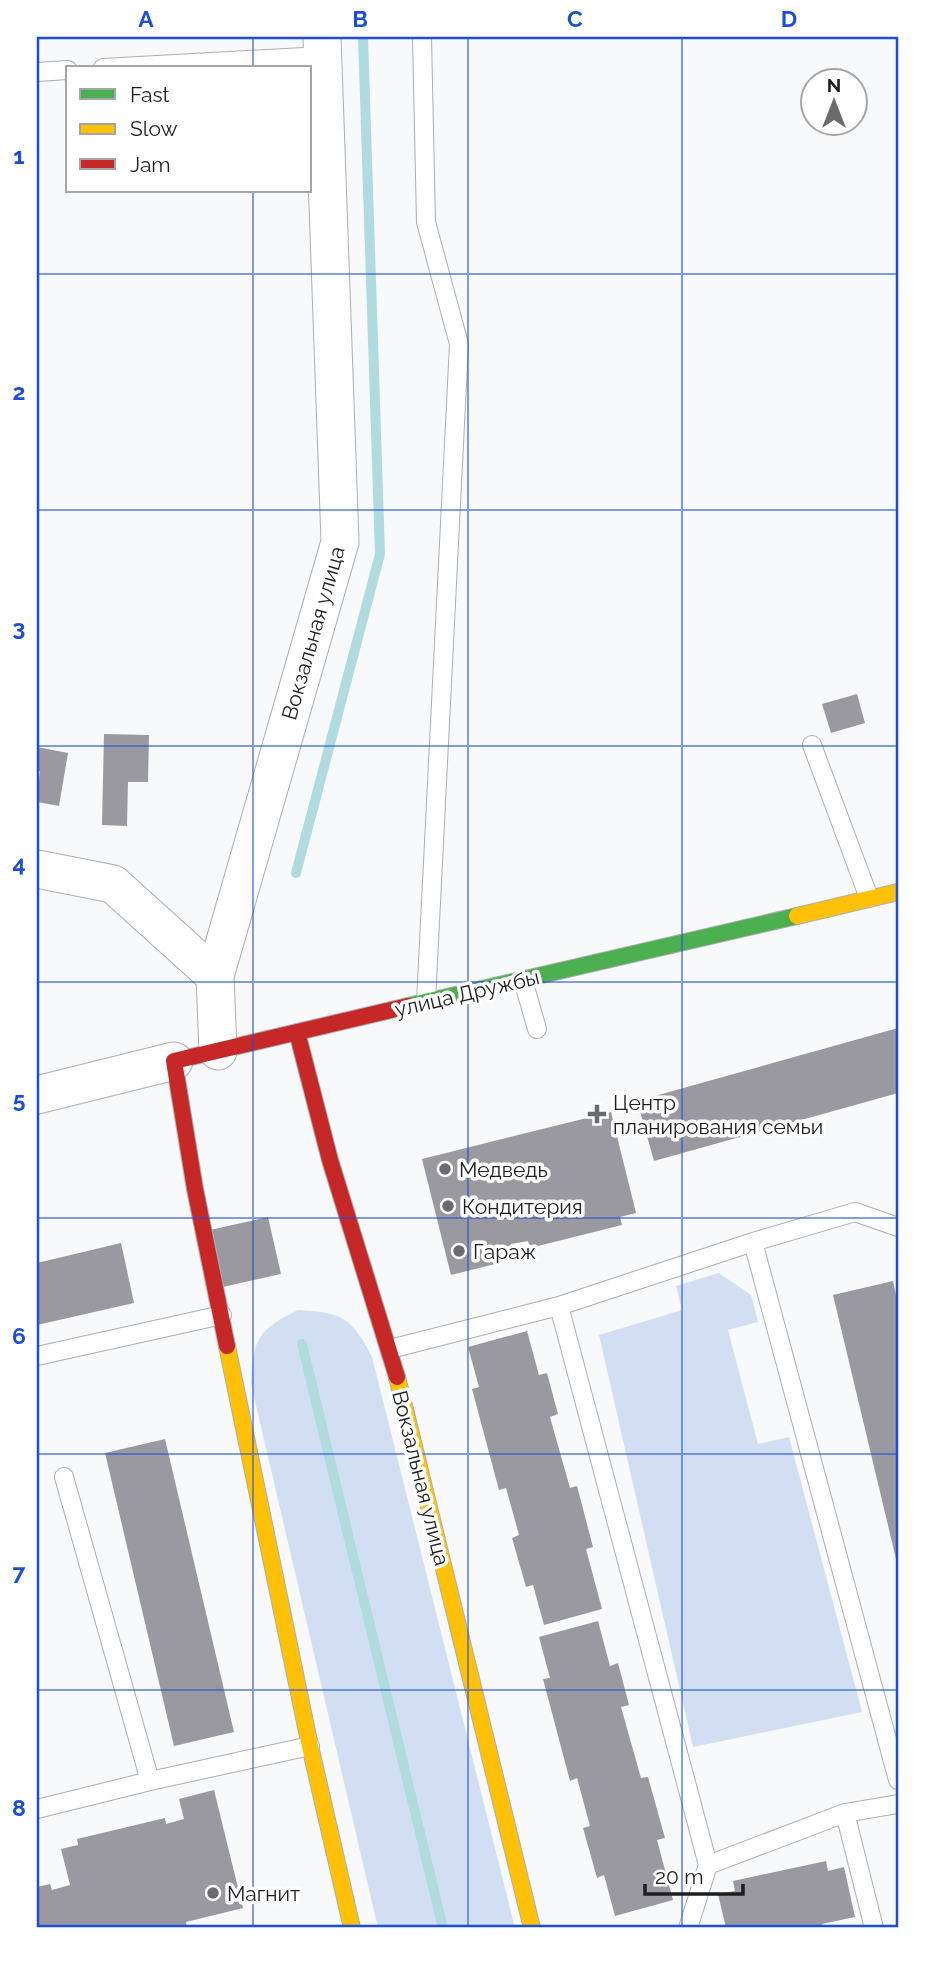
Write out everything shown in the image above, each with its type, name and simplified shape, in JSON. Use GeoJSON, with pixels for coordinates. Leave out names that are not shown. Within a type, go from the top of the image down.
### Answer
{"type":"FeatureCollection","features":[{"type":"Feature","properties":{"kind":"street","name":"Вокзальная улица"},"geometry":{"type":"LineString","coordinates":[[218,1051],[215,976],[340,542],[322,46]]}},
{"type":"Feature","properties":{"kind":"street"},"geometry":{"type":"LineString","coordinates":[[37,869],[113,884],[215,976]]}},
{"type":"Feature","properties":{"kind":"street","name":"улица Дружбы"},"geometry":{"type":"LineString","coordinates":[[37,1095],[898,891]]}},
{"type":"Feature","properties":{"kind":"street","name":"Вокзальная улица"},"geometry":{"type":"LineString","coordinates":[[297,1032],[330,1160],[390,1349],[532,1928]]}},
{"type":"Feature","properties":{"kind":"street"},"geometry":{"type":"LineString","coordinates":[[174,1061],[195,1189],[310,1746],[352,1928]]}},
{"type":"Feature","properties":{"kind":"lane"},"geometry":{"type":"LineString","coordinates":[[422,37],[426,222],[459,344],[426,1002]]}},
{"type":"Feature","properties":{"kind":"lane"},"geometry":{"type":"LineString","coordinates":[[123,66],[322,46]]}},
{"type":"Feature","properties":{"kind":"lane"},"geometry":{"type":"LineString","coordinates":[[37,72],[66,70]]}},
{"type":"Feature","properties":{"kind":"lane"},"geometry":{"type":"LineString","coordinates":[[812,745],[869,898]]}},
{"type":"Feature","properties":{"kind":"lane"},"geometry":{"type":"LineString","coordinates":[[523,979],[537,1029]]}},
{"type":"Feature","properties":{"kind":"lane"},"geometry":{"type":"LineString","coordinates":[[390,1349],[559,1307],[753,1242],[855,1212],[898,1227]]}},
{"type":"Feature","properties":{"kind":"lane"},"geometry":{"type":"LineString","coordinates":[[753,1242],[898,1780]]}},
{"type":"Feature","properties":{"kind":"lane"},"geometry":{"type":"LineString","coordinates":[[559,1307],[708,1865],[688,1928]]}},
{"type":"Feature","properties":{"kind":"lane"},"geometry":{"type":"LineString","coordinates":[[37,1356],[222,1315]]}},
{"type":"Feature","properties":{"kind":"lane"},"geometry":{"type":"LineString","coordinates":[[64,1476],[150,1781]]}},
{"type":"Feature","properties":{"kind":"lane"},"geometry":{"type":"LineString","coordinates":[[37,1809],[310,1746]]}},
{"type":"Feature","properties":{"kind":"lane"},"geometry":{"type":"LineString","coordinates":[[708,1865],[845,1813],[898,1804]]}},
{"type":"Feature","properties":{"kind":"lane"},"geometry":{"type":"LineString","coordinates":[[845,1813],[874,1928]]}},
{"type":"Feature","properties":{"kind":"shaded area"},"geometry":{"type":"Polygon","coordinates":[[[719,1273],[751,1295],[758,1322],[728,1330],[758,1444],[789,1437],[862,1712],[693,1747],[599,1335],[682,1310],[676,1286],[719,1273]]]}},
{"type":"Feature","properties":{"kind":"shaded area"},"geometry":{"type":"Polygon","coordinates":[[[298,1310],[335,1315],[344,1320],[358,1333],[372,1357],[515,1928],[378,1928],[251,1384],[254,1356],[260,1337],[274,1324],[298,1310]]]}},
{"type":"Feature","properties":{"kind":"building"},"geometry":{"type":"Polygon","coordinates":[[[857,694],[865,723],[831,733],[822,704],[857,694]]]}},
{"type":"Feature","properties":{"kind":"building"},"geometry":{"type":"Polygon","coordinates":[[[104,734],[149,735],[148,782],[128,782],[127,826],[102,825],[104,734]]]}},
{"type":"Feature","properties":{"kind":"building"},"geometry":{"type":"Polygon","coordinates":[[[37,747],[68,753],[59,806],[37,802],[40,771],[37,771],[37,747]]]}},
{"type":"Feature","properties":{"kind":"building"},"geometry":{"type":"Polygon","coordinates":[[[898,1028],[898,1093],[654,1161],[637,1101],[898,1028]]]}},
{"type":"Feature","properties":{"kind":"building"},"geometry":{"type":"Polygon","coordinates":[[[611,1112],[636,1213],[620,1217],[622,1225],[530,1248],[528,1241],[511,1244],[515,1259],[451,1275],[422,1159],[611,1112]]]}},
{"type":"Feature","properties":{"kind":"building"},"geometry":{"type":"Polygon","coordinates":[[[268,1217],[281,1274],[223,1287],[210,1230],[268,1217]]]}},
{"type":"Feature","properties":{"kind":"building"},"geometry":{"type":"Polygon","coordinates":[[[121,1243],[134,1303],[37,1325],[37,1263],[121,1243]]]}},
{"type":"Feature","properties":{"kind":"building"},"geometry":{"type":"Polygon","coordinates":[[[893,1281],[898,1304],[897,1563],[833,1295],[893,1281]]]}},
{"type":"Feature","properties":{"kind":"building"},"geometry":{"type":"Polygon","coordinates":[[[527,1331],[539,1375],[547,1373],[558,1414],[550,1417],[570,1488],[577,1486],[593,1547],[586,1549],[602,1609],[544,1625],[533,1585],[526,1587],[512,1538],[519,1535],[506,1488],[499,1490],[472,1389],[479,1387],[468,1347],[527,1331]]]}},
{"type":"Feature","properties":{"kind":"building"},"geometry":{"type":"Polygon","coordinates":[[[165,1439],[234,1732],[174,1746],[105,1453],[165,1439]]]}},
{"type":"Feature","properties":{"kind":"building"},"geometry":{"type":"Polygon","coordinates":[[[598,1621],[610,1666],[618,1663],[629,1705],[621,1707],[641,1778],[648,1777],[665,1838],[657,1840],[673,1900],[615,1916],[604,1875],[597,1878],[583,1828],[590,1826],[577,1778],[570,1781],[543,1679],[550,1678],[539,1637],[598,1621]]]}},
{"type":"Feature","properties":{"kind":"building"},"geometry":{"type":"Polygon","coordinates":[[[214,1790],[243,1908],[186,1922],[187,1928],[37,1928],[37,1887],[50,1884],[52,1890],[70,1885],[61,1849],[78,1845],[77,1839],[165,1818],[166,1824],[184,1819],[179,1799],[214,1790]]]}},
{"type":"Feature","properties":{"kind":"building"},"geometry":{"type":"Polygon","coordinates":[[[826,1861],[828,1871],[844,1867],[855,1917],[822,1924],[823,1928],[726,1928],[718,1894],[735,1891],[733,1881],[826,1861]]]}},
{"type":"Feature","properties":{"kind":"waterway"},"geometry":{"type":"LineString","coordinates":[[296,873],[380,554],[363,37]]}},
{"type":"Feature","properties":{"kind":"waterway"},"geometry":{"type":"LineString","coordinates":[[302,1344],[443,1928]]}},
{"type":"Feature","properties":{"kind":"traffic: fast"},"geometry":{"type":"LineString","coordinates":[[408,1006],[797,916]]}},
{"type":"Feature","properties":{"kind":"traffic: slow"},"geometry":{"type":"LineString","coordinates":[[797,916],[898,892]]}},
{"type":"Feature","properties":{"kind":"traffic: slow"},"geometry":{"type":"LineString","coordinates":[[227,1346],[310,1746],[352,1928]]}},
{"type":"Feature","properties":{"kind":"traffic: slow"},"geometry":{"type":"LineString","coordinates":[[397,1377],[532,1928]]}},
{"type":"Feature","properties":{"kind":"traffic: jam"},"geometry":{"type":"LineString","coordinates":[[227,1346],[195,1189],[174,1061],[408,1006]]}},
{"type":"Feature","properties":{"kind":"traffic: jam"},"geometry":{"type":"LineString","coordinates":[[297,1032],[330,1160],[397,1377]]}},
{"type":"Feature","properties":{"kind":"place","name":"Центр планирования семьи"},"geometry":{"type":"Point","coordinates":[597,1114]}},
{"type":"Feature","properties":{"kind":"place","name":"Медведь"},"geometry":{"type":"Point","coordinates":[445,1169]}},
{"type":"Feature","properties":{"kind":"place","name":"Кондитерия"},"geometry":{"type":"Point","coordinates":[448,1206]}},
{"type":"Feature","properties":{"kind":"place","name":"Гараж"},"geometry":{"type":"Point","coordinates":[459,1251]}},
{"type":"Feature","properties":{"kind":"place","name":"Магнит"},"geometry":{"type":"Point","coordinates":[213,1893]}}]}
